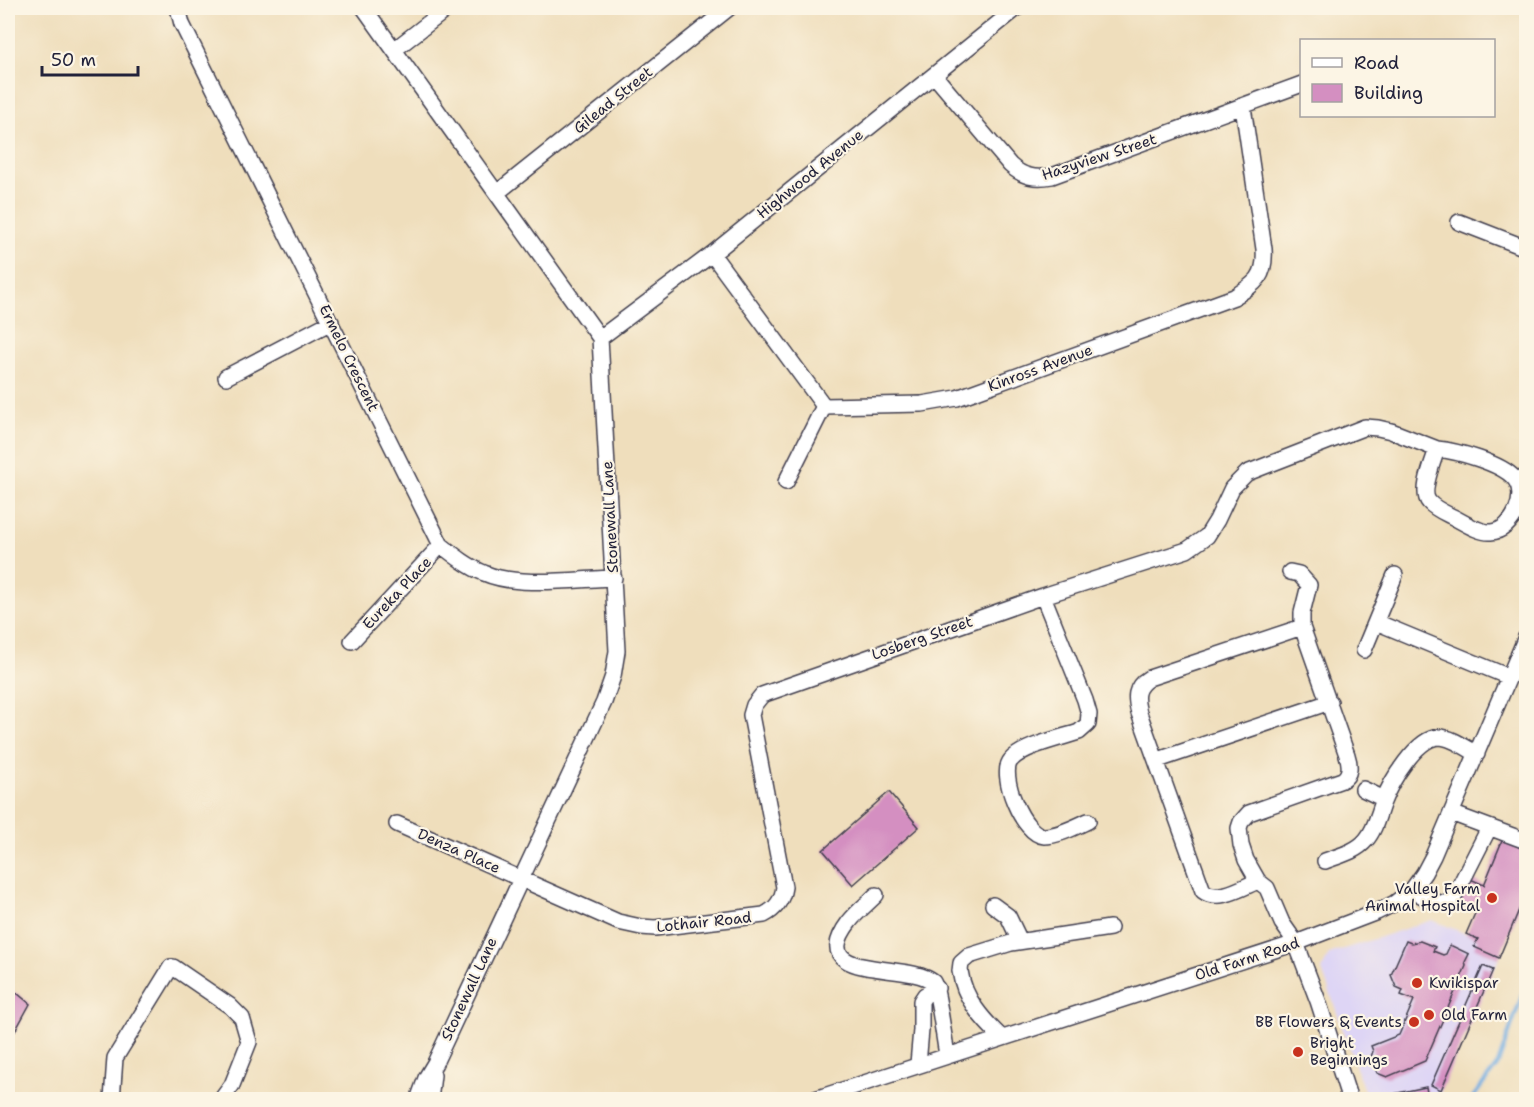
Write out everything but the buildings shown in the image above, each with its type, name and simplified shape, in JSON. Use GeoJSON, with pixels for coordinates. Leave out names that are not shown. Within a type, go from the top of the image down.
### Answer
{"type":"FeatureCollection","features":[{"type":"Feature","properties":{"kind":"street","name":"Ermelo Crescent"},"geometry":{"type":"LineString","coordinates":[[178,8],[182,24],[441,545],[484,573],[512,580],[614,578]]}},
{"type":"Feature","properties":{"kind":"street"},"geometry":{"type":"LineString","coordinates":[[364,8],[498,192],[600,338]]}},
{"type":"Feature","properties":{"kind":"street"},"geometry":{"type":"LineString","coordinates":[[394,50],[448,8]]}},
{"type":"Feature","properties":{"kind":"street","name":"Gilead Street"},"geometry":{"type":"LineString","coordinates":[[498,192],[729,8]]}},
{"type":"Feature","properties":{"kind":"street","name":"Highwood Avenue"},"geometry":{"type":"LineString","coordinates":[[600,338],[712,254],[1017,8]]}},
{"type":"Feature","properties":{"kind":"street","name":"Hazyview Street"},"geometry":{"type":"LineString","coordinates":[[934,75],[1010,165],[1026,176],[1038,178],[1052,176],[1243,108],[1300,85]]}},
{"type":"Feature","properties":{"kind":"street","name":"Kinross Avenue"},"geometry":{"type":"LineString","coordinates":[[824,406],[922,404],[957,398],[1234,297],[1255,284],[1263,268],[1264,249],[1243,108]]}},
{"type":"Feature","properties":{"kind":"street"},"geometry":{"type":"LineString","coordinates":[[1460,222],[1527,248]]}},
{"type":"Feature","properties":{"kind":"street"},"geometry":{"type":"LineString","coordinates":[[712,254],[824,406],[786,482]]}},
{"type":"Feature","properties":{"kind":"street"},"geometry":{"type":"LineString","coordinates":[[226,376],[331,322]]}},
{"type":"Feature","properties":{"kind":"street","name":"Stonewall Lane"},"geometry":{"type":"LineString","coordinates":[[418,1100],[426,1078],[604,702],[613,676],[616,651],[614,578],[600,338]]}},
{"type":"Feature","properties":{"kind":"street","name":"Losberg Street"},"geometry":{"type":"LineString","coordinates":[[782,898],[784,887],[752,716],[758,699],[768,693],[1043,596],[1127,571],[1193,547],[1207,536],[1232,488],[1247,473],[1356,429],[1371,427],[1391,431],[1437,449]]}},
{"type":"Feature","properties":{"kind":"street"},"geometry":{"type":"LineString","coordinates":[[1437,449],[1451,451],[1494,466],[1516,480],[1519,502],[1508,525],[1498,531],[1487,532],[1464,523],[1429,503],[1426,498],[1426,485],[1437,449]]}},
{"type":"Feature","properties":{"kind":"street","name":"Eureka Place"},"geometry":{"type":"LineString","coordinates":[[352,640],[441,545]]}},
{"type":"Feature","properties":{"kind":"street"},"geometry":{"type":"LineString","coordinates":[[1290,572],[1299,574],[1309,585],[1302,613],[1302,627],[1349,760],[1348,773],[1342,780],[1253,811],[1241,822],[1239,836],[1246,860],[1258,881],[1267,888],[1282,923],[1296,943],[1318,1000],[1350,1100]]}},
{"type":"Feature","properties":{"kind":"street"},"geometry":{"type":"LineString","coordinates":[[1364,650],[1395,575]]}},
{"type":"Feature","properties":{"kind":"street"},"geometry":{"type":"LineString","coordinates":[[1043,596],[1085,700],[1089,720],[1085,728],[1079,732],[1016,755],[1007,765],[1007,777],[1023,820],[1037,834],[1045,836],[1066,831],[1088,821]]}},
{"type":"Feature","properties":{"kind":"street"},"geometry":{"type":"LineString","coordinates":[[1376,622],[1509,677]]}},
{"type":"Feature","properties":{"kind":"street"},"geometry":{"type":"LineString","coordinates":[[1258,881],[1218,896],[1210,896],[1203,891],[1136,703],[1137,691],[1144,681],[1302,627]]}},
{"type":"Feature","properties":{"kind":"street","name":"Old Farm Road"},"geometry":{"type":"LineString","coordinates":[[812,1100],[1296,943],[1395,903],[1412,890],[1424,873],[1527,637]]}},
{"type":"Feature","properties":{"kind":"street"},"geometry":{"type":"LineString","coordinates":[[1158,760],[1330,702]]}},
{"type":"Feature","properties":{"kind":"street"},"geometry":{"type":"LineString","coordinates":[[1325,861],[1351,851],[1364,843],[1372,831],[1384,799],[1404,764],[1413,753],[1430,740],[1438,737],[1448,739],[1477,754]]}},
{"type":"Feature","properties":{"kind":"street"},"geometry":{"type":"LineString","coordinates":[[1363,789],[1384,799]]}},
{"type":"Feature","properties":{"kind":"street"},"geometry":{"type":"LineString","coordinates":[[1451,813],[1527,841]]}},
{"type":"Feature","properties":{"kind":"street","name":"Denza Place"},"geometry":{"type":"LineString","coordinates":[[397,824],[521,878]]}},
{"type":"Feature","properties":{"kind":"street"},"geometry":{"type":"LineString","coordinates":[[1412,890],[1438,903],[1445,904],[1452,901],[1490,828]]}},
{"type":"Feature","properties":{"kind":"street","name":"Lothair Road"},"geometry":{"type":"LineString","coordinates":[[521,878],[618,922],[641,927],[764,915],[774,910],[782,898]]}},
{"type":"Feature","properties":{"kind":"street"},"geometry":{"type":"LineString","coordinates":[[876,895],[849,922],[838,947],[840,955],[846,962],[855,965],[914,974],[934,983],[937,988],[940,1023],[948,1055]]}},
{"type":"Feature","properties":{"kind":"street"},"geometry":{"type":"LineString","coordinates":[[993,905],[1008,916],[1020,941]]}},
{"type":"Feature","properties":{"kind":"street"},"geometry":{"type":"LineString","coordinates":[[1002,1038],[980,1016],[960,976],[961,963],[973,954],[1020,941],[1110,928]]}},
{"type":"Feature","properties":{"kind":"street"},"geometry":{"type":"LineString","coordinates":[[112,1100],[115,1058],[161,981],[173,967],[230,1006],[242,1018],[249,1042],[232,1085],[221,1100]]}},
{"type":"Feature","properties":{"kind":"street"},"geometry":{"type":"LineString","coordinates":[[918,1064],[921,1002],[925,995],[937,988]]}},
{"type":"Feature","properties":{"kind":"street"},"geometry":{"type":"LineString","coordinates":[[975,1046],[980,1016]]}},
{"type":"Feature","properties":{"kind":"street","name":"Stonewall Lane"},"geometry":{"type":"LineString","coordinates":[[430,1100],[435,1063]]}},
{"type":"Feature","properties":{"kind":"shaded area"},"geometry":{"type":"Polygon","coordinates":[[[1432,920],[1503,949],[1439,1095],[1420,1099],[1367,1099],[1322,970],[1329,954],[1432,920]]]}},
{"type":"Feature","properties":{"kind":"waterway"},"geometry":{"type":"LineString","coordinates":[[1471,1100],[1498,1064],[1526,984]]}},
{"type":"Feature","properties":{"kind":"place","name":"Valley Farm Animal Hospital"},"geometry":{"type":"Point","coordinates":[1492,898]}},
{"type":"Feature","properties":{"kind":"place","name":"Kwikispar"},"geometry":{"type":"Point","coordinates":[1417,983]}},
{"type":"Feature","properties":{"kind":"place","name":"Old Farm"},"geometry":{"type":"Point","coordinates":[1429,1015]}},
{"type":"Feature","properties":{"kind":"place","name":"BB Flowers & Events"},"geometry":{"type":"Point","coordinates":[1414,1022]}},
{"type":"Feature","properties":{"kind":"place","name":"Bright Beginnings"},"geometry":{"type":"Point","coordinates":[1298,1052]}}]}
